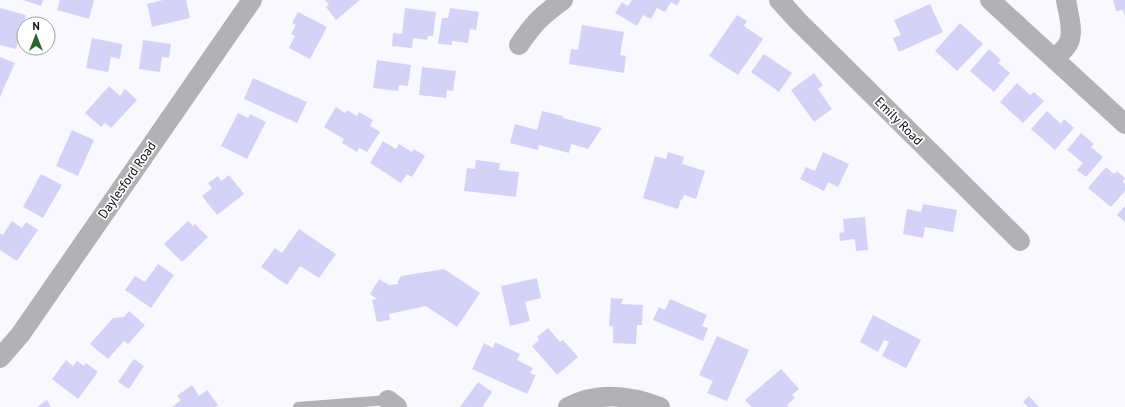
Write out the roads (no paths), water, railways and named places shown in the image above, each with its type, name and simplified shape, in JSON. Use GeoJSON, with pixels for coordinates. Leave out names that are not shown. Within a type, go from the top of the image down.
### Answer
{"type":"FeatureCollection","features":[{"type":"Feature","properties":{"kind":"street","name":"Daylesford Road"},"geometry":{"type":"LineString","coordinates":[[0,358],[20,335],[252,0]]}},
{"type":"Feature","properties":{"kind":"street"},"geometry":{"type":"LineString","coordinates":[[519,45],[531,27],[544,13],[563,0]]}},
{"type":"Feature","properties":{"kind":"street","name":"Emily Road"},"geometry":{"type":"LineString","coordinates":[[779,0],[1020,241]]}},
{"type":"Feature","properties":{"kind":"street"},"geometry":{"type":"LineString","coordinates":[[990,0],[1125,124]]}},
{"type":"Feature","properties":{"kind":"street"},"geometry":{"type":"LineString","coordinates":[[1054,59],[1064,49],[1070,37],[1071,30],[1066,0]]}},
{"type":"Feature","properties":{"kind":"street"},"geometry":{"type":"LineString","coordinates":[[568,407],[579,401],[596,396],[616,396],[634,399],[660,407]]}},
{"type":"Feature","properties":{"kind":"lane"},"geometry":{"type":"LineString","coordinates":[[298,407],[392,404]]}}]}
